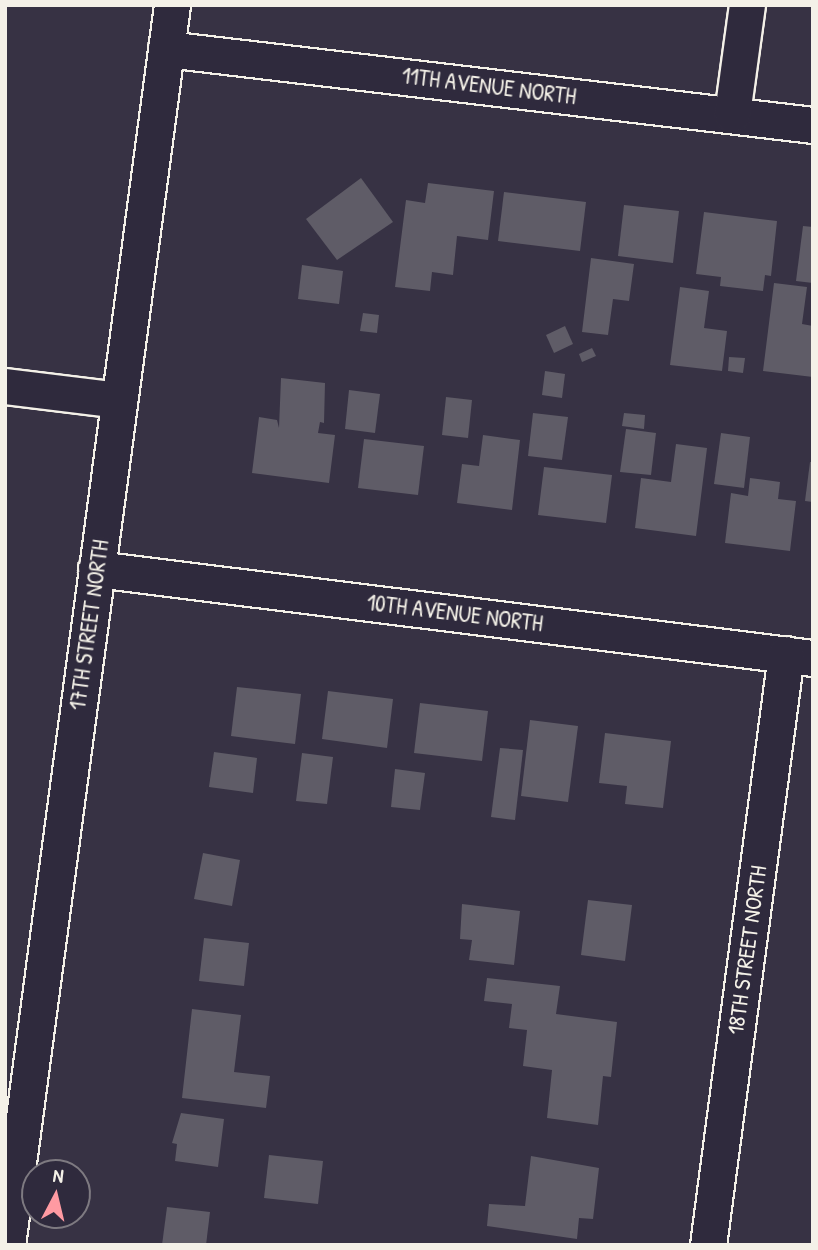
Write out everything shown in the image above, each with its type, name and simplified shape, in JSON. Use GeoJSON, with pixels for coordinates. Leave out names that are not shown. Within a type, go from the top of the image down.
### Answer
{"type":"FeatureCollection","features":[{"type":"Feature","properties":{"kind":"street","name":"17TH STREET NORTH"},"geometry":{"type":"LineString","coordinates":[[7,1245],[172,5]]}},
{"type":"Feature","properties":{"kind":"street"},"geometry":{"type":"LineString","coordinates":[[732,114],[747,5]]}},
{"type":"Feature","properties":{"kind":"street","name":"11TH AVENUE NORTH"},"geometry":{"type":"LineString","coordinates":[[166,49],[813,125]]}},
{"type":"Feature","properties":{"kind":"street"},"geometry":{"type":"LineString","coordinates":[[5,386],[119,400]]}},
{"type":"Feature","properties":{"kind":"street","name":"10TH AVENUE NORTH"},"geometry":{"type":"LineString","coordinates":[[96,569],[799,656]]}},
{"type":"Feature","properties":{"kind":"street","name":"18TH STREET NORTH"},"geometry":{"type":"LineString","coordinates":[[708,1245],[799,656]]}},
{"type":"Feature","properties":{"kind":"building"},"geometry":{"type":"Polygon","coordinates":[[[361,178],[393,222],[337,260],[306,219],[361,178]]]}},
{"type":"Feature","properties":{"kind":"building"},"geometry":{"type":"Polygon","coordinates":[[[428,183],[494,191],[488,240],[457,236],[453,275],[432,272],[430,291],[395,287],[406,200],[425,203],[428,183]]]}},
{"type":"Feature","properties":{"kind":"building"},"geometry":{"type":"Polygon","coordinates":[[[504,192],[586,202],[580,251],[498,241],[504,192]]]}},
{"type":"Feature","properties":{"kind":"building"},"geometry":{"type":"Polygon","coordinates":[[[624,205],[679,211],[673,263],[618,256],[624,205]]]}},
{"type":"Feature","properties":{"kind":"building"},"geometry":{"type":"Polygon","coordinates":[[[704,212],[777,221],[771,276],[765,275],[763,291],[720,286],[721,277],[696,274],[704,212]]]}},
{"type":"Feature","properties":{"kind":"building"},"geometry":{"type":"Polygon","coordinates":[[[803,226],[813,227],[813,283],[796,281],[803,226]]]}},
{"type":"Feature","properties":{"kind":"building"},"geometry":{"type":"Polygon","coordinates":[[[591,258],[634,264],[629,301],[613,299],[608,335],[582,332],[591,258]]]}},
{"type":"Feature","properties":{"kind":"building"},"geometry":{"type":"Polygon","coordinates":[[[302,265],[343,271],[339,304],[298,299],[302,265]]]}},
{"type":"Feature","properties":{"kind":"building"},"geometry":{"type":"Polygon","coordinates":[[[774,283],[807,287],[802,324],[813,326],[813,377],[763,371],[774,283]]]}},
{"type":"Feature","properties":{"kind":"building"},"geometry":{"type":"Polygon","coordinates":[[[680,287],[709,291],[704,328],[727,331],[722,371],[670,365],[680,287]]]}},
{"type":"Feature","properties":{"kind":"building"},"geometry":{"type":"Polygon","coordinates":[[[363,313],[379,315],[377,333],[360,331],[363,313]]]}},
{"type":"Feature","properties":{"kind":"building"},"geometry":{"type":"Polygon","coordinates":[[[565,326],[573,344],[554,353],[546,335],[565,326]]]}},
{"type":"Feature","properties":{"kind":"building"},"geometry":{"type":"Polygon","coordinates":[[[592,348],[596,356],[582,362],[579,354],[592,348]]]}},
{"type":"Feature","properties":{"kind":"building"},"geometry":{"type":"Polygon","coordinates":[[[729,357],[745,358],[743,373],[728,371],[729,357]]]}},
{"type":"Feature","properties":{"kind":"building"},"geometry":{"type":"Polygon","coordinates":[[[545,371],[565,374],[562,398],[542,395],[545,371]]]}},
{"type":"Feature","properties":{"kind":"building"},"geometry":{"type":"Polygon","coordinates":[[[281,378],[325,383],[324,423],[320,422],[318,433],[335,435],[329,483],[252,473],[259,417],[277,420],[279,428],[281,378]]]}},
{"type":"Feature","properties":{"kind":"building"},"geometry":{"type":"Polygon","coordinates":[[[349,390],[380,394],[375,433],[345,429],[349,390]]]}},
{"type":"Feature","properties":{"kind":"building"},"geometry":{"type":"Polygon","coordinates":[[[446,397],[472,400],[468,438],[442,435],[446,397]]]}},
{"type":"Feature","properties":{"kind":"building"},"geometry":{"type":"Polygon","coordinates":[[[533,413],[568,417],[562,460],[528,456],[533,413]]]}},
{"type":"Feature","properties":{"kind":"building"},"geometry":{"type":"Polygon","coordinates":[[[624,413],[645,415],[644,429],[622,426],[624,413]]]}},
{"type":"Feature","properties":{"kind":"building"},"geometry":{"type":"Polygon","coordinates":[[[626,429],[656,433],[651,475],[620,472],[626,429]]]}},
{"type":"Feature","properties":{"kind":"building"},"geometry":{"type":"Polygon","coordinates":[[[721,433],[750,437],[744,488],[714,484],[721,433]]]}},
{"type":"Feature","properties":{"kind":"building"},"geometry":{"type":"Polygon","coordinates":[[[483,435],[520,440],[512,510],[457,503],[462,464],[479,466],[483,435]]]}},
{"type":"Feature","properties":{"kind":"building"},"geometry":{"type":"Polygon","coordinates":[[[364,439],[424,446],[418,495],[358,488],[364,439]]]}},
{"type":"Feature","properties":{"kind":"building"},"geometry":{"type":"Polygon","coordinates":[[[676,444],[707,448],[696,536],[635,528],[641,478],[671,482],[676,444]]]}},
{"type":"Feature","properties":{"kind":"building"},"geometry":{"type":"Polygon","coordinates":[[[810,462],[813,462],[813,502],[805,501],[810,462]]]}},
{"type":"Feature","properties":{"kind":"building"},"geometry":{"type":"Polygon","coordinates":[[[544,467],[612,475],[606,523],[538,515],[544,467]]]}},
{"type":"Feature","properties":{"kind":"building"},"geometry":{"type":"Polygon","coordinates":[[[750,478],[780,482],[778,499],[796,501],[790,551],[725,543],[731,493],[748,496],[750,478]]]}},
{"type":"Feature","properties":{"kind":"building"},"geometry":{"type":"Polygon","coordinates":[[[237,687],[301,694],[295,744],[231,736],[237,687]]]}},
{"type":"Feature","properties":{"kind":"building"},"geometry":{"type":"Polygon","coordinates":[[[328,691],[393,699],[387,748],[322,739],[328,691]]]}},
{"type":"Feature","properties":{"kind":"building"},"geometry":{"type":"Polygon","coordinates":[[[420,703],[488,711],[482,761],[414,753],[420,703]]]}},
{"type":"Feature","properties":{"kind":"building"},"geometry":{"type":"Polygon","coordinates":[[[530,720],[578,726],[568,802],[521,796],[530,720]]]}},
{"type":"Feature","properties":{"kind":"building"},"geometry":{"type":"Polygon","coordinates":[[[605,733],[671,741],[663,808],[625,804],[627,786],[599,783],[605,733]]]}},
{"type":"Feature","properties":{"kind":"building"},"geometry":{"type":"Polygon","coordinates":[[[500,748],[523,750],[515,820],[491,817],[500,748]]]}},
{"type":"Feature","properties":{"kind":"building"},"geometry":{"type":"Polygon","coordinates":[[[214,752],[257,758],[253,793],[209,787],[214,752]]]}},
{"type":"Feature","properties":{"kind":"building"},"geometry":{"type":"Polygon","coordinates":[[[302,753],[333,757],[327,804],[296,801],[302,753]]]}},
{"type":"Feature","properties":{"kind":"building"},"geometry":{"type":"Polygon","coordinates":[[[395,769],[425,773],[420,810],[391,807],[395,769]]]}},
{"type":"Feature","properties":{"kind":"building"},"geometry":{"type":"Polygon","coordinates":[[[203,853],[240,860],[232,906],[194,899],[203,853]]]}},
{"type":"Feature","properties":{"kind":"building"},"geometry":{"type":"Polygon","coordinates":[[[588,900],[632,905],[625,961],[581,955],[588,900]]]}},
{"type":"Feature","properties":{"kind":"building"},"geometry":{"type":"Polygon","coordinates":[[[462,904],[520,911],[514,965],[469,960],[472,940],[460,939],[462,904]]]}},
{"type":"Feature","properties":{"kind":"building"},"geometry":{"type":"Polygon","coordinates":[[[204,938],[249,943],[244,986],[199,981],[204,938]]]}},
{"type":"Feature","properties":{"kind":"building"},"geometry":{"type":"Polygon","coordinates":[[[487,978],[560,986],[556,1014],[617,1022],[611,1077],[603,1076],[598,1125],[547,1118],[552,1070],[523,1066],[527,1030],[509,1028],[512,1004],[484,1001],[487,978]]]}},
{"type":"Feature","properties":{"kind":"building"},"geometry":{"type":"Polygon","coordinates":[[[192,1009],[241,1015],[234,1072],[270,1076],[266,1108],[182,1098],[192,1009]]]}},
{"type":"Feature","properties":{"kind":"building"},"geometry":{"type":"Polygon","coordinates":[[[181,1113],[224,1119],[218,1167],[175,1161],[177,1144],[172,1143],[181,1113]]]}},
{"type":"Feature","properties":{"kind":"building"},"geometry":{"type":"Polygon","coordinates":[[[269,1155],[323,1161],[318,1204],[264,1198],[269,1155]]]}},
{"type":"Feature","properties":{"kind":"building"},"geometry":{"type":"Polygon","coordinates":[[[531,1156],[599,1168],[593,1219],[579,1218],[577,1239],[487,1226],[489,1204],[525,1206],[531,1156]]]}},
{"type":"Feature","properties":{"kind":"building"},"geometry":{"type":"Polygon","coordinates":[[[167,1207],[210,1212],[206,1245],[162,1245],[167,1207]]]}}]}
